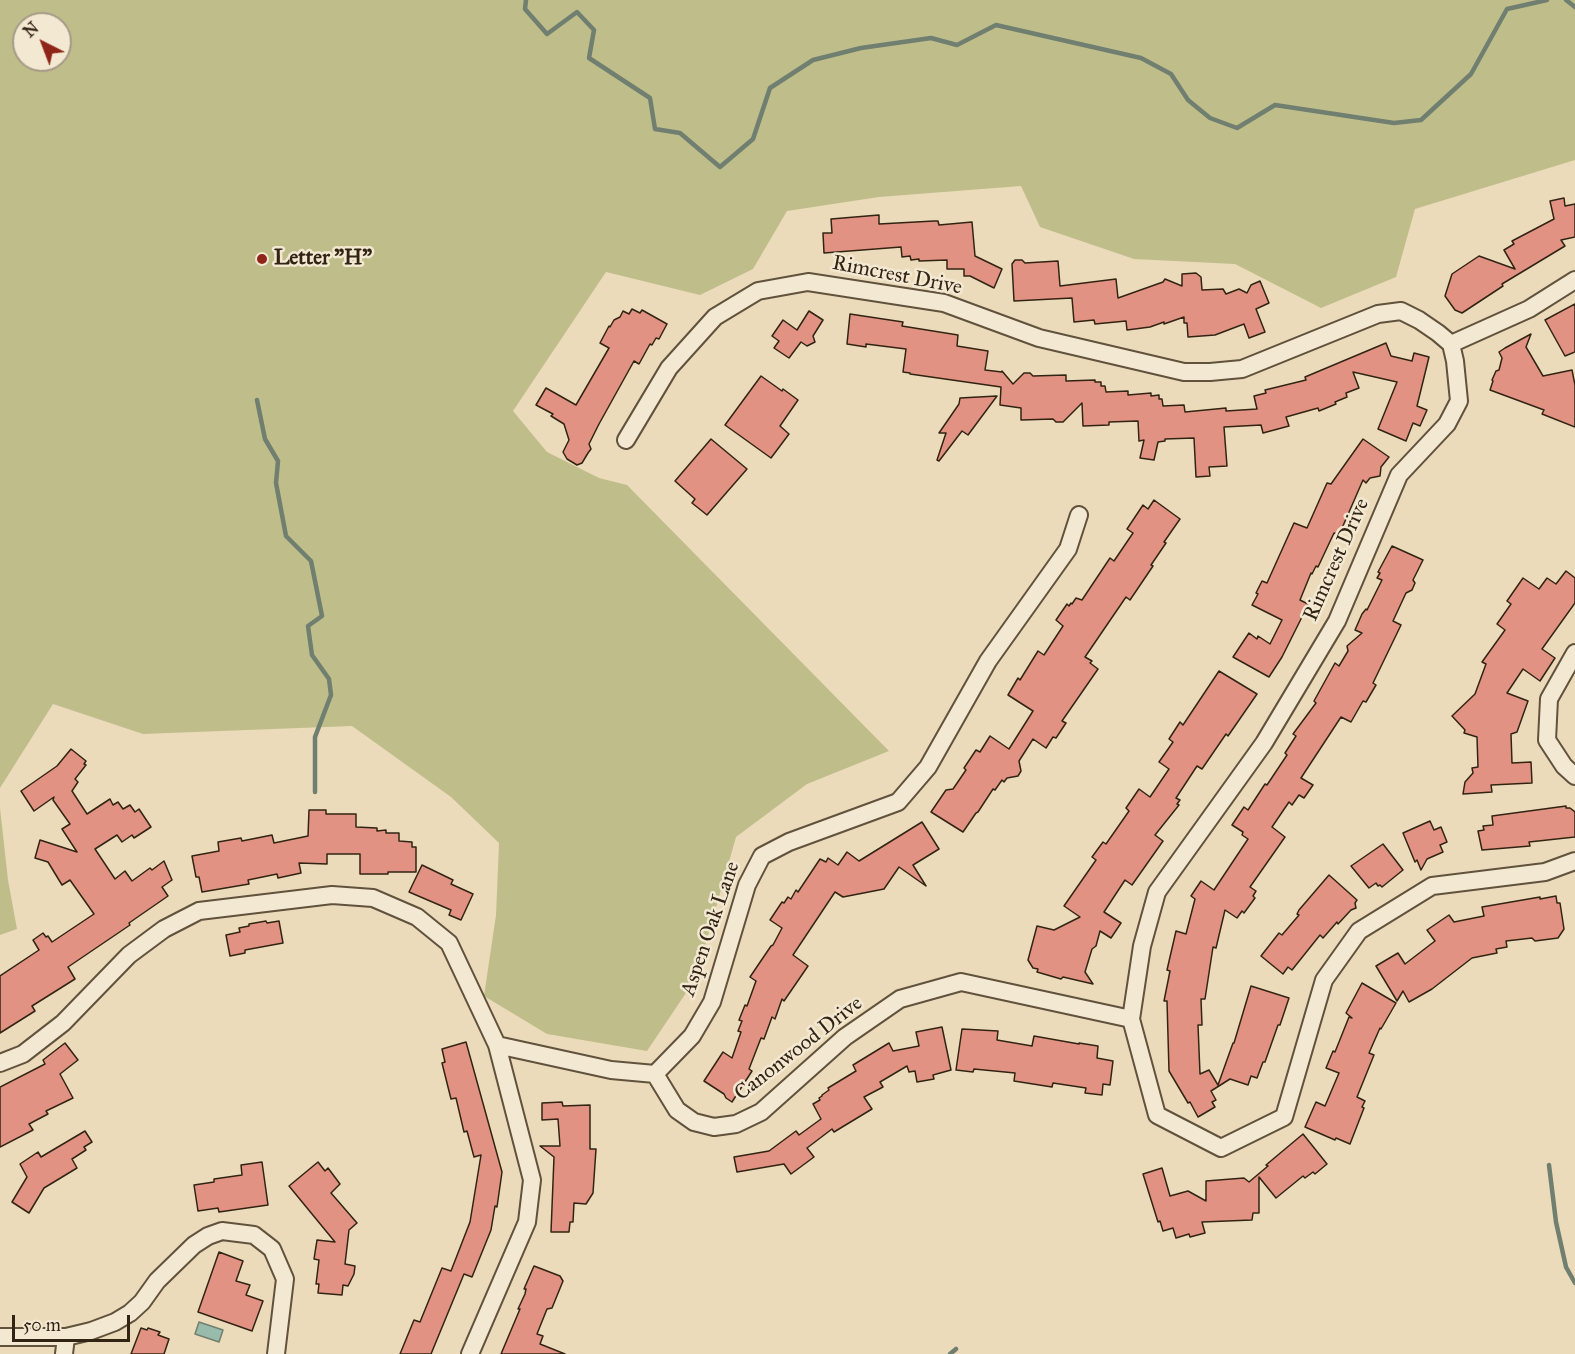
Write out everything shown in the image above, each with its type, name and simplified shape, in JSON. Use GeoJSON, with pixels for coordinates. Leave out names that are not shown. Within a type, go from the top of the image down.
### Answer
{"type":"FeatureCollection","features":[{"type":"Feature","properties":{"kind":"street"},"geometry":{"type":"LineString","coordinates":[[1451,344],[1529,309],[1575,280]]}},
{"type":"Feature","properties":{"kind":"street","name":"Rimcrest Drive"},"geometry":{"type":"LineString","coordinates":[[626,440],[669,368],[715,317],[758,291],[808,282],[944,303],[1039,338],[1184,372],[1242,369],[1378,314],[1401,311],[1419,320],[1451,344],[1459,401],[1447,424],[1399,475],[1337,621],[1264,743],[1157,892],[1142,946],[1131,1019],[1157,1115],[1221,1148],[1284,1117],[1324,980],[1359,932],[1432,886],[1545,872],[1575,861]]}},
{"type":"Feature","properties":{"kind":"street","name":"Aspen Oak Lane"},"geometry":{"type":"LineString","coordinates":[[655,1074],[692,1036],[712,1002],[747,885],[762,856],[789,842],[898,802],[928,768],[988,661],[1068,549],[1079,515]]}},
{"type":"Feature","properties":{"kind":"street"},"geometry":{"type":"LineString","coordinates":[[1575,652],[1549,699],[1547,741],[1564,766],[1575,776]]}},
{"type":"Feature","properties":{"kind":"street"},"geometry":{"type":"LineString","coordinates":[[0,1063],[23,1054],[63,1023],[129,956],[164,929],[199,911],[332,895],[373,898],[417,917],[449,944],[497,1044],[532,1180],[527,1222],[470,1354]]}},
{"type":"Feature","properties":{"kind":"street","name":"Canonwood Drive"},"geometry":{"type":"LineString","coordinates":[[655,1074],[677,1110],[694,1122],[714,1127],[736,1124],[761,1112],[845,1036],[900,999],[961,982],[1131,1019]]}},
{"type":"Feature","properties":{"kind":"street"},"geometry":{"type":"LineString","coordinates":[[497,1044],[611,1070],[655,1074]]}},
{"type":"Feature","properties":{"kind":"street"},"geometry":{"type":"LineString","coordinates":[[0,1337],[66,1337],[115,1322],[142,1302],[164,1275],[194,1245],[222,1231],[254,1235],[272,1249],[285,1279],[276,1354]]}},
{"type":"Feature","properties":{"kind":"street"},"geometry":{"type":"LineString","coordinates":[[64,1354],[66,1337]]}},
{"type":"Feature","properties":{"kind":"shaded area"},"geometry":{"type":"Polygon","coordinates":[[[0,0],[1575,0],[1575,160],[1415,209],[1396,277],[1321,308],[1235,264],[1134,259],[1040,227],[1021,186],[879,197],[787,211],[753,269],[700,295],[606,272],[513,411],[547,452],[599,478],[627,485],[889,751],[807,784],[736,837],[696,978],[647,1051],[547,1034],[484,996],[496,915],[499,843],[451,797],[352,726],[143,734],[53,704],[0,788],[0,0]]]}},
{"type":"Feature","properties":{"kind":"shaded area"},"geometry":{"type":"Polygon","coordinates":[[[0,808],[8,880],[17,929],[0,935],[0,808]]]}},
{"type":"Feature","properties":{"kind":"shaded area"},"geometry":{"type":"Polygon","coordinates":[[[199,1322],[223,1330],[219,1342],[195,1334],[199,1322]]]}},
{"type":"Feature","properties":{"kind":"building"},"geometry":{"type":"Polygon","coordinates":[[[1564,198],[1565,206],[1575,204],[1575,237],[1561,240],[1565,246],[1502,284],[1503,286],[1462,313],[1455,310],[1445,296],[1452,274],[1479,256],[1515,269],[1504,250],[1514,244],[1512,241],[1554,219],[1550,201],[1564,198]]]}},
{"type":"Feature","properties":{"kind":"building"},"geometry":{"type":"Polygon","coordinates":[[[879,215],[879,224],[938,221],[939,225],[972,222],[975,256],[1002,269],[994,288],[970,276],[964,276],[964,269],[947,269],[947,260],[919,261],[919,259],[911,260],[910,256],[902,257],[901,247],[824,253],[823,233],[832,233],[831,219],[879,215]]]}},
{"type":"Feature","properties":{"kind":"building"},"geometry":{"type":"Polygon","coordinates":[[[1015,260],[1022,260],[1025,263],[1058,261],[1060,286],[1116,279],[1118,298],[1163,282],[1165,279],[1182,286],[1182,274],[1196,273],[1201,277],[1202,290],[1223,289],[1226,294],[1239,289],[1247,293],[1251,285],[1260,281],[1269,303],[1256,309],[1265,332],[1249,338],[1244,324],[1215,335],[1188,337],[1184,317],[1164,324],[1164,322],[1150,327],[1127,330],[1126,321],[1095,324],[1094,320],[1074,322],[1072,298],[1014,301],[1012,264],[1015,260]]]}},
{"type":"Feature","properties":{"kind":"building"},"geometry":{"type":"Polygon","coordinates":[[[1575,304],[1575,352],[1565,356],[1545,320],[1575,304]]]}},
{"type":"Feature","properties":{"kind":"building"},"geometry":{"type":"Polygon","coordinates":[[[632,309],[640,313],[642,310],[667,324],[659,339],[656,338],[652,345],[650,344],[639,364],[634,361],[589,444],[591,449],[582,463],[577,465],[567,459],[563,452],[569,440],[564,424],[551,416],[553,414],[536,405],[546,388],[576,405],[609,348],[600,343],[609,326],[620,317],[623,311],[629,314],[632,309]]]}},
{"type":"Feature","properties":{"kind":"building"},"geometry":{"type":"Polygon","coordinates":[[[809,311],[823,320],[813,336],[815,342],[807,346],[801,342],[789,358],[774,348],[779,341],[772,336],[783,320],[797,330],[809,311]]]}},
{"type":"Feature","properties":{"kind":"building"},"geometry":{"type":"Polygon","coordinates":[[[850,314],[903,322],[902,326],[958,335],[957,346],[988,351],[985,370],[1002,371],[1013,384],[1024,373],[1030,373],[1033,376],[1066,375],[1066,381],[1095,380],[1095,382],[1101,382],[1106,392],[1128,391],[1128,395],[1151,393],[1151,396],[1159,395],[1163,406],[1184,405],[1185,412],[1226,408],[1226,411],[1257,409],[1254,396],[1266,393],[1265,390],[1306,380],[1305,377],[1386,343],[1391,356],[1412,361],[1414,353],[1429,357],[1417,406],[1427,410],[1420,426],[1413,423],[1406,441],[1378,429],[1397,382],[1353,372],[1359,388],[1346,393],[1347,397],[1335,402],[1336,404],[1319,411],[1318,408],[1286,417],[1289,426],[1263,433],[1261,425],[1224,427],[1227,466],[1209,467],[1210,476],[1196,477],[1194,438],[1165,439],[1165,441],[1158,442],[1154,460],[1140,458],[1144,440],[1139,441],[1138,421],[1083,426],[1082,403],[1063,422],[1056,422],[1053,419],[1021,420],[1021,408],[1000,405],[1001,387],[910,374],[903,372],[906,349],[847,344],[850,314]]]}},
{"type":"Feature","properties":{"kind":"building"},"geometry":{"type":"Polygon","coordinates":[[[1531,334],[1526,347],[1543,376],[1572,370],[1575,385],[1575,427],[1542,414],[1544,410],[1490,390],[1502,358],[1499,352],[1531,334]]]}},
{"type":"Feature","properties":{"kind":"building"},"geometry":{"type":"Polygon","coordinates":[[[761,376],[798,400],[780,426],[789,434],[771,458],[725,425],[761,376]]]}},
{"type":"Feature","properties":{"kind":"building"},"geometry":{"type":"Polygon","coordinates":[[[997,396],[968,435],[962,431],[939,461],[937,460],[946,433],[939,433],[959,404],[960,398],[997,396]]]}},
{"type":"Feature","properties":{"kind":"building"},"geometry":{"type":"Polygon","coordinates":[[[711,439],[747,469],[707,515],[692,503],[695,499],[675,481],[711,439]]]}},
{"type":"Feature","properties":{"kind":"building"},"geometry":{"type":"Polygon","coordinates":[[[1363,439],[1389,457],[1381,467],[1380,476],[1370,478],[1366,483],[1363,480],[1339,535],[1334,533],[1318,567],[1316,566],[1311,573],[1300,600],[1308,604],[1282,657],[1269,677],[1233,657],[1249,633],[1270,644],[1282,620],[1252,605],[1258,594],[1256,593],[1262,581],[1267,583],[1294,523],[1307,528],[1327,483],[1331,484],[1363,439]]]}},
{"type":"Feature","properties":{"kind":"building"},"geometry":{"type":"Polygon","coordinates":[[[1154,500],[1180,519],[1130,600],[1126,597],[1085,657],[1092,661],[1090,663],[1098,669],[1062,721],[1066,723],[1056,738],[1053,737],[1046,748],[1033,739],[1019,761],[1021,771],[1018,776],[1007,778],[1004,782],[1002,780],[995,790],[993,789],[963,832],[931,812],[946,790],[953,789],[976,750],[980,752],[990,736],[1009,749],[1033,711],[1008,695],[1038,651],[1044,655],[1063,626],[1056,620],[1067,604],[1069,606],[1072,604],[1076,598],[1082,600],[1110,558],[1114,561],[1133,533],[1127,529],[1143,505],[1148,509],[1154,500]]]}},
{"type":"Feature","properties":{"kind":"building"},"geometry":{"type":"Polygon","coordinates":[[[1392,546],[1423,560],[1413,580],[1415,583],[1412,590],[1406,593],[1393,621],[1401,625],[1373,683],[1376,685],[1366,702],[1363,701],[1351,722],[1341,717],[1301,778],[1313,785],[1304,798],[1299,795],[1292,805],[1289,802],[1272,827],[1285,837],[1250,887],[1256,891],[1253,896],[1255,898],[1244,913],[1242,911],[1237,918],[1225,910],[1216,948],[1213,947],[1205,999],[1201,999],[1202,1025],[1198,1025],[1200,1074],[1209,1070],[1218,1085],[1234,1043],[1251,986],[1289,998],[1280,1025],[1278,1025],[1257,1078],[1251,1076],[1248,1085],[1230,1079],[1211,1091],[1216,1100],[1212,1102],[1215,1107],[1198,1117],[1169,1071],[1167,1001],[1164,1001],[1170,971],[1167,970],[1176,931],[1186,934],[1195,899],[1191,896],[1201,881],[1214,890],[1248,839],[1242,835],[1243,832],[1232,825],[1244,807],[1248,810],[1265,784],[1267,785],[1287,755],[1285,753],[1296,736],[1293,734],[1316,703],[1314,701],[1335,663],[1339,666],[1348,651],[1347,646],[1362,633],[1355,630],[1382,580],[1377,578],[1380,573],[1378,572],[1392,546]]]}},
{"type":"Feature","properties":{"kind":"building"},"geometry":{"type":"Polygon","coordinates":[[[1566,571],[1575,578],[1575,603],[1542,649],[1555,658],[1540,681],[1523,669],[1507,693],[1528,701],[1517,732],[1511,734],[1512,763],[1531,762],[1532,783],[1491,785],[1492,792],[1463,794],[1465,782],[1473,773],[1472,768],[1478,767],[1477,737],[1464,733],[1465,730],[1452,716],[1475,694],[1486,664],[1482,662],[1505,630],[1497,624],[1511,604],[1507,601],[1523,578],[1539,589],[1547,578],[1556,584],[1566,571]]]}},
{"type":"Feature","properties":{"kind":"building"},"geometry":{"type":"Polygon","coordinates":[[[1219,671],[1257,694],[1202,769],[1197,766],[1176,798],[1180,800],[1177,804],[1179,805],[1155,835],[1163,841],[1132,885],[1125,880],[1104,912],[1121,923],[1111,938],[1100,931],[1085,972],[1093,984],[1063,977],[1061,979],[1037,972],[1038,969],[1033,968],[1028,960],[1037,926],[1054,930],[1080,917],[1064,906],[1096,860],[1092,857],[1103,842],[1106,844],[1129,811],[1126,808],[1139,789],[1150,797],[1169,769],[1159,762],[1173,742],[1169,739],[1180,722],[1183,725],[1219,671]]]}},
{"type":"Feature","properties":{"kind":"building"},"geometry":{"type":"Polygon","coordinates":[[[71,749],[86,761],[84,764],[86,765],[75,779],[78,782],[72,791],[87,814],[110,799],[113,805],[118,802],[123,809],[130,805],[135,812],[139,809],[151,827],[134,838],[132,835],[122,842],[117,835],[95,849],[115,879],[125,871],[132,881],[164,861],[172,880],[162,887],[168,896],[68,967],[75,979],[32,1006],[35,1011],[0,1033],[0,976],[39,950],[33,940],[43,933],[52,942],[94,914],[70,880],[62,885],[48,862],[35,858],[40,840],[77,852],[62,829],[70,824],[53,800],[54,797],[34,811],[21,791],[57,766],[71,749]]]}},
{"type":"Feature","properties":{"kind":"building"},"geometry":{"type":"Polygon","coordinates":[[[1566,806],[1575,812],[1575,837],[1529,842],[1530,846],[1482,850],[1478,831],[1484,830],[1483,826],[1493,825],[1492,816],[1566,806]]]}},
{"type":"Feature","properties":{"kind":"building"},"geometry":{"type":"Polygon","coordinates":[[[309,810],[326,810],[326,814],[356,814],[356,827],[377,828],[377,831],[386,830],[386,833],[399,833],[399,841],[412,842],[412,847],[416,847],[416,872],[360,874],[360,854],[327,854],[327,864],[299,863],[301,873],[278,878],[277,874],[248,880],[249,884],[202,892],[192,856],[219,851],[218,842],[241,838],[242,841],[272,835],[274,843],[308,836],[309,810]]]}},
{"type":"Feature","properties":{"kind":"building"},"geometry":{"type":"Polygon","coordinates":[[[1430,821],[1434,830],[1441,827],[1447,842],[1440,845],[1443,852],[1427,859],[1421,870],[1417,860],[1415,862],[1403,833],[1430,821]]]}},
{"type":"Feature","properties":{"kind":"building"},"geometry":{"type":"Polygon","coordinates":[[[922,822],[939,849],[913,865],[926,886],[899,867],[884,889],[843,897],[835,892],[793,955],[808,966],[784,1001],[782,999],[775,1019],[772,1017],[764,1039],[761,1038],[749,1069],[752,1071],[732,1102],[704,1081],[723,1052],[732,1058],[741,1032],[738,1031],[742,1021],[739,1020],[756,981],[750,977],[782,928],[770,920],[782,902],[784,903],[788,897],[791,899],[796,890],[798,892],[820,859],[826,862],[828,858],[838,865],[847,852],[859,861],[922,822]]]}},
{"type":"Feature","properties":{"kind":"building"},"geometry":{"type":"Polygon","coordinates":[[[1383,844],[1403,870],[1382,887],[1376,883],[1369,888],[1351,866],[1383,844]]]}},
{"type":"Feature","properties":{"kind":"building"},"geometry":{"type":"Polygon","coordinates":[[[422,865],[453,880],[451,884],[473,894],[461,920],[449,915],[451,910],[409,892],[422,865]]]}},
{"type":"Feature","properties":{"kind":"building"},"geometry":{"type":"Polygon","coordinates":[[[1329,875],[1357,900],[1356,908],[1351,910],[1338,924],[1337,922],[1323,938],[1320,935],[1292,970],[1288,967],[1283,974],[1261,956],[1279,933],[1282,935],[1299,915],[1297,914],[1299,910],[1329,875]]]}},
{"type":"Feature","properties":{"kind":"building"},"geometry":{"type":"Polygon","coordinates":[[[1556,896],[1557,903],[1560,903],[1564,929],[1558,938],[1506,941],[1507,947],[1496,949],[1497,953],[1472,958],[1432,989],[1409,1002],[1403,991],[1397,1001],[1376,966],[1398,953],[1405,964],[1435,941],[1427,930],[1449,915],[1454,922],[1484,916],[1482,907],[1556,896]]]}},
{"type":"Feature","properties":{"kind":"building"},"geometry":{"type":"Polygon","coordinates":[[[266,921],[267,923],[279,921],[283,943],[245,950],[245,953],[230,956],[226,935],[240,932],[239,928],[249,926],[249,924],[266,921]]]}},
{"type":"Feature","properties":{"kind":"building"},"geometry":{"type":"Polygon","coordinates":[[[1362,983],[1396,1003],[1380,1028],[1369,1053],[1374,1055],[1357,1097],[1365,1101],[1362,1107],[1364,1108],[1350,1144],[1305,1127],[1316,1102],[1325,1106],[1339,1073],[1326,1068],[1349,1017],[1352,1018],[1346,1013],[1362,983]]]}},
{"type":"Feature","properties":{"kind":"building"},"geometry":{"type":"Polygon","coordinates":[[[942,1027],[951,1070],[933,1075],[934,1079],[917,1082],[915,1071],[909,1072],[907,1066],[880,1082],[883,1087],[864,1097],[872,1109],[834,1132],[832,1129],[807,1148],[814,1157],[791,1174],[784,1164],[737,1172],[734,1157],[769,1151],[796,1131],[799,1135],[821,1119],[813,1104],[820,1100],[819,1098],[829,1090],[828,1088],[856,1071],[853,1065],[889,1043],[893,1051],[919,1046],[916,1032],[942,1027]]]}},
{"type":"Feature","properties":{"kind":"building"},"geometry":{"type":"Polygon","coordinates":[[[962,1029],[998,1031],[997,1040],[1032,1046],[1034,1036],[1098,1046],[1097,1058],[1113,1061],[1110,1085],[1103,1084],[1102,1095],[1085,1093],[1086,1088],[1053,1083],[1052,1087],[1014,1081],[1015,1073],[974,1069],[973,1072],[956,1070],[962,1029]]]}},
{"type":"Feature","properties":{"kind":"building"},"geometry":{"type":"Polygon","coordinates":[[[466,1042],[502,1172],[497,1207],[495,1206],[491,1230],[472,1277],[464,1274],[431,1354],[400,1354],[414,1320],[420,1322],[442,1268],[451,1271],[470,1222],[481,1155],[474,1157],[467,1131],[464,1132],[456,1098],[451,1099],[442,1063],[445,1062],[442,1049],[466,1042]]]}},
{"type":"Feature","properties":{"kind":"building"},"geometry":{"type":"Polygon","coordinates":[[[65,1043],[78,1060],[60,1074],[73,1098],[46,1111],[48,1114],[29,1124],[33,1130],[0,1147],[0,1087],[45,1064],[43,1060],[65,1043]]]}},
{"type":"Feature","properties":{"kind":"building"},"geometry":{"type":"Polygon","coordinates":[[[562,1102],[563,1106],[590,1105],[590,1149],[596,1149],[593,1193],[586,1204],[574,1203],[573,1222],[570,1222],[569,1232],[551,1232],[554,1157],[540,1146],[560,1146],[558,1119],[542,1120],[542,1103],[562,1102]]]}},
{"type":"Feature","properties":{"kind":"building"},"geometry":{"type":"Polygon","coordinates":[[[85,1131],[92,1142],[84,1147],[86,1150],[72,1159],[77,1168],[44,1188],[29,1213],[12,1202],[27,1177],[20,1164],[38,1152],[41,1157],[85,1131]]]}},
{"type":"Feature","properties":{"kind":"building"},"geometry":{"type":"Polygon","coordinates":[[[1303,1134],[1327,1164],[1315,1174],[1313,1172],[1305,1178],[1303,1176],[1276,1198],[1259,1177],[1259,1213],[1253,1213],[1252,1220],[1202,1222],[1205,1233],[1190,1237],[1189,1234],[1176,1238],[1173,1228],[1163,1231],[1143,1174],[1162,1168],[1170,1196],[1188,1191],[1206,1201],[1206,1181],[1244,1178],[1249,1182],[1303,1134]]]}},
{"type":"Feature","properties":{"kind":"building"},"geometry":{"type":"Polygon","coordinates":[[[262,1162],[268,1205],[219,1212],[218,1208],[198,1211],[194,1185],[242,1175],[241,1165],[262,1162]]]}},
{"type":"Feature","properties":{"kind":"building"},"geometry":{"type":"Polygon","coordinates":[[[318,1162],[325,1171],[328,1168],[340,1184],[331,1193],[357,1223],[349,1230],[345,1264],[355,1266],[354,1274],[348,1286],[343,1285],[342,1295],[318,1293],[319,1284],[316,1284],[319,1260],[314,1259],[317,1240],[335,1242],[289,1186],[318,1162]]]}},
{"type":"Feature","properties":{"kind":"building"},"geometry":{"type":"Polygon","coordinates":[[[219,1252],[243,1261],[236,1281],[250,1285],[246,1295],[263,1301],[252,1331],[198,1312],[219,1252]]]}},
{"type":"Feature","properties":{"kind":"building"},"geometry":{"type":"Polygon","coordinates":[[[534,1266],[560,1276],[563,1281],[552,1308],[547,1309],[537,1334],[543,1336],[540,1344],[565,1354],[501,1354],[520,1309],[518,1309],[526,1289],[524,1289],[534,1266]]]}},
{"type":"Feature","properties":{"kind":"building"},"geometry":{"type":"Polygon","coordinates":[[[141,1328],[160,1332],[158,1335],[169,1339],[164,1354],[131,1354],[141,1328]]]}},
{"type":"Feature","properties":{"kind":"waterway"},"geometry":{"type":"LineString","coordinates":[[526,0],[525,9],[547,34],[577,12],[594,30],[589,58],[650,98],[655,129],[680,133],[720,167],[753,139],[770,88],[813,60],[861,48],[931,38],[957,45],[996,25],[1141,58],[1171,74],[1188,100],[1210,118],[1237,128],[1275,105],[1394,123],[1421,120],[1471,74],[1507,9],[1547,0]]}},
{"type":"Feature","properties":{"kind":"waterway"},"geometry":{"type":"LineString","coordinates":[[1566,0],[1575,7]]}},
{"type":"Feature","properties":{"kind":"waterway"},"geometry":{"type":"LineString","coordinates":[[257,400],[265,439],[278,461],[276,483],[286,536],[311,561],[322,616],[308,626],[312,655],[329,679],[331,695],[315,737],[315,792]]}},
{"type":"Feature","properties":{"kind":"waterway"},"geometry":{"type":"LineString","coordinates":[[1549,1165],[1556,1222],[1566,1267],[1575,1283]]}},
{"type":"Feature","properties":{"kind":"waterway"},"geometry":{"type":"LineString","coordinates":[[950,1354],[956,1349]]}},
{"type":"Feature","properties":{"kind":"place","name":"Letter \"H\""},"geometry":{"type":"Point","coordinates":[262,259]}}]}
